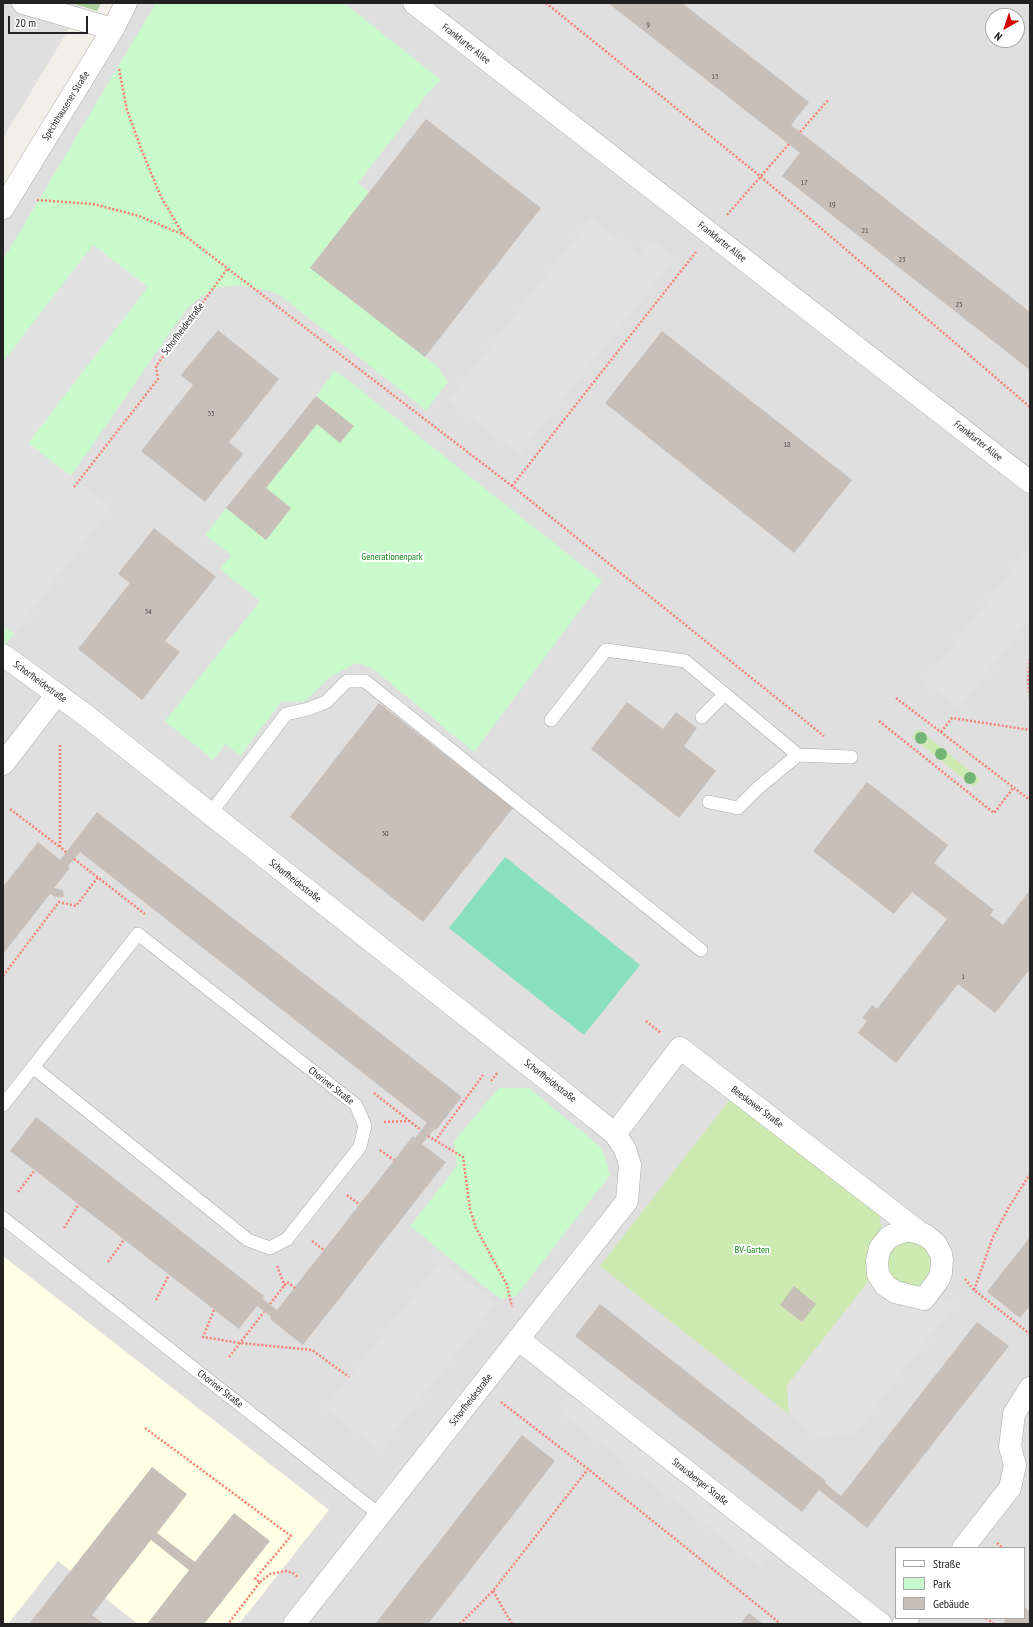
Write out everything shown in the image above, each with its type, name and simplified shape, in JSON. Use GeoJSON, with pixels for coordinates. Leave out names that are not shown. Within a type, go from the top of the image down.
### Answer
{"type":"FeatureCollection","features":[{"type":"Feature","properties":{"kind":"street"},"geometry":{"type":"LineString","coordinates":[[23,3],[113,30]]}},
{"type":"Feature","properties":{"kind":"street","name":"Spechthausener Straße"},"geometry":{"type":"LineString","coordinates":[[3,208],[113,30],[126,3]]}},
{"type":"Feature","properties":{"kind":"street","name":"Frankfurter Allee"},"geometry":{"type":"LineString","coordinates":[[414,3],[1030,482]]}},
{"type":"Feature","properties":{"kind":"street","name":"Schorfheidestraße"},"geometry":{"type":"LineString","coordinates":[[3,655],[57,694],[615,1134],[625,1149],[630,1165],[627,1201],[294,1624]]}},
{"type":"Feature","properties":{"kind":"street"},"geometry":{"type":"LineString","coordinates":[[3,764],[57,694]]}},
{"type":"Feature","properties":{"kind":"street","name":"Beeskower Straße"},"geometry":{"type":"LineString","coordinates":[[615,1134],[680,1048],[919,1232]]}},
{"type":"Feature","properties":{"kind":"street","name":"Strausberger Straße"},"geometry":{"type":"LineString","coordinates":[[518,1339],[881,1624]]}},
{"type":"Feature","properties":{"kind":"street"},"geometry":{"type":"LineString","coordinates":[[964,1547],[1022,1472],[1010,1447],[1014,1414],[1030,1388]]}},
{"type":"Feature","properties":{"kind":"lane"},"geometry":{"type":"LineString","coordinates":[[551,720],[606,650],[685,661],[798,755],[851,757]]}},
{"type":"Feature","properties":{"kind":"lane"},"geometry":{"type":"LineString","coordinates":[[210,814],[286,714],[308,709],[326,702],[347,681],[365,680],[701,950]]}},
{"type":"Feature","properties":{"kind":"lane"},"geometry":{"type":"LineString","coordinates":[[702,718],[725,694]]}},
{"type":"Feature","properties":{"kind":"lane"},"geometry":{"type":"LineString","coordinates":[[709,802],[738,808],[759,787],[798,755]]}},
{"type":"Feature","properties":{"kind":"lane","name":"Choriner Straße"},"geometry":{"type":"LineString","coordinates":[[3,1105],[138,934],[356,1105],[365,1126],[360,1147],[287,1239],[270,1248],[248,1240],[33,1068]]}},
{"type":"Feature","properties":{"kind":"lane","name":"Choriner Straße"},"geometry":{"type":"LineString","coordinates":[[3,1218],[380,1515]]}},
{"type":"Feature","properties":{"kind":"path"},"geometry":{"type":"LineString","coordinates":[[546,3],[760,176],[1030,406]]}},
{"type":"Feature","properties":{"kind":"path"},"geometry":{"type":"LineString","coordinates":[[119,67],[127,110],[142,151],[161,197],[184,235]]}},
{"type":"Feature","properties":{"kind":"path"},"geometry":{"type":"LineString","coordinates":[[800,132],[829,99]]}},
{"type":"Feature","properties":{"kind":"path"},"geometry":{"type":"LineString","coordinates":[[512,486],[711,234],[789,144]]}},
{"type":"Feature","properties":{"kind":"path"},"geometry":{"type":"LineString","coordinates":[[32,202],[39,200],[93,204],[139,216],[184,235],[512,486],[851,757]]}},
{"type":"Feature","properties":{"kind":"path","name":"Schorfheidestraße"},"geometry":{"type":"LineString","coordinates":[[74,487],[158,379],[156,366],[228,268]]}},
{"type":"Feature","properties":{"kind":"path"},"geometry":{"type":"LineString","coordinates":[[1030,659],[1028,680],[1030,698]]}},
{"type":"Feature","properties":{"kind":"path"},"geometry":{"type":"LineString","coordinates":[[896,698],[1030,800]]}},
{"type":"Feature","properties":{"kind":"path"},"geometry":{"type":"LineString","coordinates":[[941,732],[952,718],[1030,730]]}},
{"type":"Feature","properties":{"kind":"path"},"geometry":{"type":"LineString","coordinates":[[879,721],[994,813],[1014,787]]}},
{"type":"Feature","properties":{"kind":"path"},"geometry":{"type":"LineString","coordinates":[[60,745],[60,847]]}},
{"type":"Feature","properties":{"kind":"path"},"geometry":{"type":"LineString","coordinates":[[10,809],[67,853]]}},
{"type":"Feature","properties":{"kind":"path"},"geometry":{"type":"LineString","coordinates":[[3,976],[59,902],[76,906],[98,877]]}},
{"type":"Feature","properties":{"kind":"path"},"geometry":{"type":"LineString","coordinates":[[435,1140],[483,1075]]}},
{"type":"Feature","properties":{"kind":"path"},"geometry":{"type":"LineString","coordinates":[[428,1136],[463,1157],[470,1209],[476,1228],[507,1285],[518,1339]]}},
{"type":"Feature","properties":{"kind":"path"},"geometry":{"type":"LineString","coordinates":[[18,1192],[34,1170]]}},
{"type":"Feature","properties":{"kind":"path"},"geometry":{"type":"LineString","coordinates":[[974,1290],[993,1237],[1009,1207],[1030,1174]]}},
{"type":"Feature","properties":{"kind":"path"},"geometry":{"type":"LineString","coordinates":[[64,1228],[79,1204]]}},
{"type":"Feature","properties":{"kind":"path"},"geometry":{"type":"LineString","coordinates":[[108,1262],[124,1240]]}},
{"type":"Feature","properties":{"kind":"path"},"geometry":{"type":"LineString","coordinates":[[156,1300],[169,1275]]}},
{"type":"Feature","properties":{"kind":"path"},"geometry":{"type":"LineString","coordinates":[[964,1278],[974,1290],[1030,1334]]}},
{"type":"Feature","properties":{"kind":"path"},"geometry":{"type":"LineString","coordinates":[[270,1304],[287,1282],[295,1288]]}},
{"type":"Feature","properties":{"kind":"path"},"geometry":{"type":"LineString","coordinates":[[214,1310],[204,1337],[240,1343],[312,1350],[349,1377]]}},
{"type":"Feature","properties":{"kind":"path"},"geometry":{"type":"LineString","coordinates":[[229,1357],[264,1312]]}},
{"type":"Feature","properties":{"kind":"path"},"geometry":{"type":"LineString","coordinates":[[481,1386],[588,1469],[781,1624]]}},
{"type":"Feature","properties":{"kind":"path"},"geometry":{"type":"LineString","coordinates":[[145,1428],[291,1536],[255,1579],[260,1582]]}},
{"type":"Feature","properties":{"kind":"path"},"geometry":{"type":"LineString","coordinates":[[460,1624],[493,1591],[588,1469]]}},
{"type":"Feature","properties":{"kind":"path"},"geometry":{"type":"LineString","coordinates":[[228,1624],[260,1582],[270,1574],[286,1570],[298,1577]]}},
{"type":"Feature","properties":{"kind":"path"},"geometry":{"type":"LineString","coordinates":[[493,1591],[512,1624]]}},
{"type":"Feature","properties":{"kind":"shaded area"},"geometry":{"type":"Polygon","coordinates":[[[3,3],[71,3],[82,7],[3,138],[3,3]]]}},
{"type":"Feature","properties":{"kind":"shaded area"},"geometry":{"type":"Polygon","coordinates":[[[133,3],[1030,3],[1030,1624],[3,1624],[3,215],[133,3]]]}},
{"type":"Feature","properties":{"kind":"shaded area"},"geometry":{"type":"Polygon","coordinates":[[[591,218],[639,255],[652,239],[675,258],[519,455],[448,400],[591,218]]]}},
{"type":"Feature","properties":{"kind":"shaded area"},"geometry":{"type":"Polygon","coordinates":[[[93,245],[148,287],[28,443],[111,507],[14,634],[3,626],[3,362],[93,245]]]}},
{"type":"Feature","properties":{"kind":"shaded area"},"geometry":{"type":"Polygon","coordinates":[[[1030,546],[1030,618],[959,709],[924,682],[1030,546]]]}},
{"type":"Feature","properties":{"kind":"shaded area"},"geometry":{"type":"Polygon","coordinates":[[[3,1256],[329,1510],[239,1624],[138,1624],[58,1561],[8,1624],[3,1624],[3,1256]]]}},
{"type":"Feature","properties":{"kind":"shaded area"},"geometry":{"type":"Polygon","coordinates":[[[441,1260],[496,1303],[380,1451],[325,1408],[441,1260]]]}},
{"type":"Feature","properties":{"kind":"shaded area"},"geometry":{"type":"Polygon","coordinates":[[[871,1278],[923,1300],[956,1302],[856,1433],[818,1438],[789,1414],[787,1386],[871,1278]]]}},
{"type":"Feature","properties":{"kind":"shaded area"},"geometry":{"type":"Polygon","coordinates":[[[580,1388],[778,1543],[761,1568],[561,1413],[580,1388]]]}},
{"type":"Feature","properties":{"kind":"green space"},"geometry":{"type":"Polygon","coordinates":[[[71,3],[101,3],[97,11],[71,3]]]}},
{"type":"Feature","properties":{"kind":"green space"},"geometry":{"type":"Polygon","coordinates":[[[156,3],[344,3],[441,80],[427,94],[358,183],[369,192],[310,268],[438,367],[448,382],[426,410],[277,293],[241,285],[219,287],[202,296],[187,308],[71,476],[28,443],[147,287],[93,245],[3,362],[3,260],[156,3]]]}},
{"type":"Feature","properties":{"kind":"green space","name":"Generationenpark"},"geometry":{"type":"Polygon","coordinates":[[[335,370],[602,581],[474,752],[372,668],[356,663],[330,677],[304,702],[282,701],[240,756],[225,744],[213,760],[165,721],[260,601],[220,569],[231,555],[205,535],[226,508],[266,540],[291,508],[266,488],[317,424],[340,443],[353,426],[316,396],[335,370]]]}},
{"type":"Feature","properties":{"kind":"green space"},"geometry":{"type":"Polygon","coordinates":[[[3,626],[14,634],[3,648],[3,626]]]}},
{"type":"Feature","properties":{"kind":"green space"},"geometry":{"type":"Polygon","coordinates":[[[918,729],[980,779],[974,787],[912,737],[918,729]]]}},
{"type":"Feature","properties":{"kind":"green space"},"geometry":{"type":"Polygon","coordinates":[[[505,857],[640,965],[584,1035],[449,928],[505,857]]]}},
{"type":"Feature","properties":{"kind":"green space"},"geometry":{"type":"Polygon","coordinates":[[[499,1088],[529,1088],[602,1148],[610,1175],[516,1296],[500,1299],[410,1226],[457,1166],[454,1141],[499,1088]]]}},
{"type":"Feature","properties":{"kind":"green space","name":"BV-Garten"},"geometry":{"type":"Polygon","coordinates":[[[731,1098],[879,1215],[882,1231],[871,1278],[787,1385],[789,1414],[600,1266],[731,1098]]]}},
{"type":"Feature","properties":{"kind":"green space"},"geometry":{"type":"Polygon","coordinates":[[[906,1240],[922,1244],[930,1254],[932,1262],[930,1274],[922,1284],[906,1288],[886,1274],[888,1251],[906,1240]]]}},
{"type":"Feature","properties":{"kind":"building"},"geometry":{"type":"Polygon","coordinates":[[[608,3],[682,3],[809,102],[791,125],[1030,312],[1030,370],[782,176],[800,153],[608,3]]]}},
{"type":"Feature","properties":{"kind":"building"},"geometry":{"type":"Polygon","coordinates":[[[426,119],[541,208],[425,357],[310,268],[426,119]]]}},
{"type":"Feature","properties":{"kind":"building"},"geometry":{"type":"Polygon","coordinates":[[[218,330],[279,379],[229,442],[243,454],[205,502],[141,451],[193,385],[181,375],[218,330]]]}},
{"type":"Feature","properties":{"kind":"building"},"geometry":{"type":"Polygon","coordinates":[[[662,331],[852,480],[794,553],[605,403],[662,331]]]}},
{"type":"Feature","properties":{"kind":"building"},"geometry":{"type":"Polygon","coordinates":[[[316,396],[354,426],[340,443],[317,424],[266,488],[291,508],[266,540],[226,508],[316,396]]]}},
{"type":"Feature","properties":{"kind":"building"},"geometry":{"type":"Polygon","coordinates":[[[154,528],[216,577],[165,641],[180,652],[142,700],[78,649],[130,583],[118,574],[154,528]]]}},
{"type":"Feature","properties":{"kind":"building"},"geometry":{"type":"Polygon","coordinates":[[[627,702],[663,729],[676,712],[697,728],[684,746],[716,771],[679,818],[591,749],[627,702]]]}},
{"type":"Feature","properties":{"kind":"building"},"geometry":{"type":"Polygon","coordinates":[[[379,703],[513,808],[423,922],[290,817],[379,703]]]}},
{"type":"Feature","properties":{"kind":"building"},"geometry":{"type":"Polygon","coordinates":[[[867,782],[948,845],[934,863],[994,910],[990,915],[1003,925],[1030,890],[1030,969],[995,1013],[958,984],[896,1063],[858,1033],[867,1021],[862,1018],[872,1005],[877,1009],[947,919],[912,892],[894,914],[813,851],[867,782]]]}},
{"type":"Feature","properties":{"kind":"building"},"geometry":{"type":"Polygon","coordinates":[[[97,812],[462,1097],[436,1130],[434,1129],[422,1144],[446,1162],[303,1345],[270,1319],[271,1317],[257,1306],[239,1329],[10,1151],[36,1117],[264,1296],[263,1299],[277,1310],[413,1136],[415,1138],[427,1123],[80,852],[68,866],[70,868],[54,888],[63,890],[64,897],[56,897],[50,894],[3,954],[3,887],[38,842],[60,860],[97,812]]]}},
{"type":"Feature","properties":{"kind":"building"},"geometry":{"type":"Polygon","coordinates":[[[1030,1237],[1030,1306],[1020,1318],[987,1292],[1030,1237]]]}},
{"type":"Feature","properties":{"kind":"building"},"geometry":{"type":"Polygon","coordinates":[[[794,1286],[816,1304],[802,1322],[780,1305],[794,1286]]]}},
{"type":"Feature","properties":{"kind":"building"},"geometry":{"type":"Polygon","coordinates":[[[600,1304],[826,1481],[825,1483],[841,1496],[977,1322],[1009,1346],[867,1528],[819,1490],[802,1512],[575,1336],[600,1304]]]}},
{"type":"Feature","properties":{"kind":"building"},"geometry":{"type":"Polygon","coordinates":[[[522,1435],[555,1461],[428,1624],[375,1624],[522,1435]]]}},
{"type":"Feature","properties":{"kind":"building"},"geometry":{"type":"Polygon","coordinates":[[[152,1467],[187,1494],[157,1533],[195,1562],[234,1513],[270,1541],[204,1624],[147,1624],[189,1570],[151,1540],[92,1615],[104,1624],[29,1624],[152,1467]]]}},
{"type":"Feature","properties":{"kind":"building"},"geometry":{"type":"Polygon","coordinates":[[[1025,1608],[1030,1612],[1030,1624],[1002,1624],[1006,1619],[1025,1619],[1025,1608]]]}},
{"type":"Feature","properties":{"kind":"building"},"geometry":{"type":"Polygon","coordinates":[[[749,1613],[763,1624],[740,1624],[749,1613]]]}}]}
